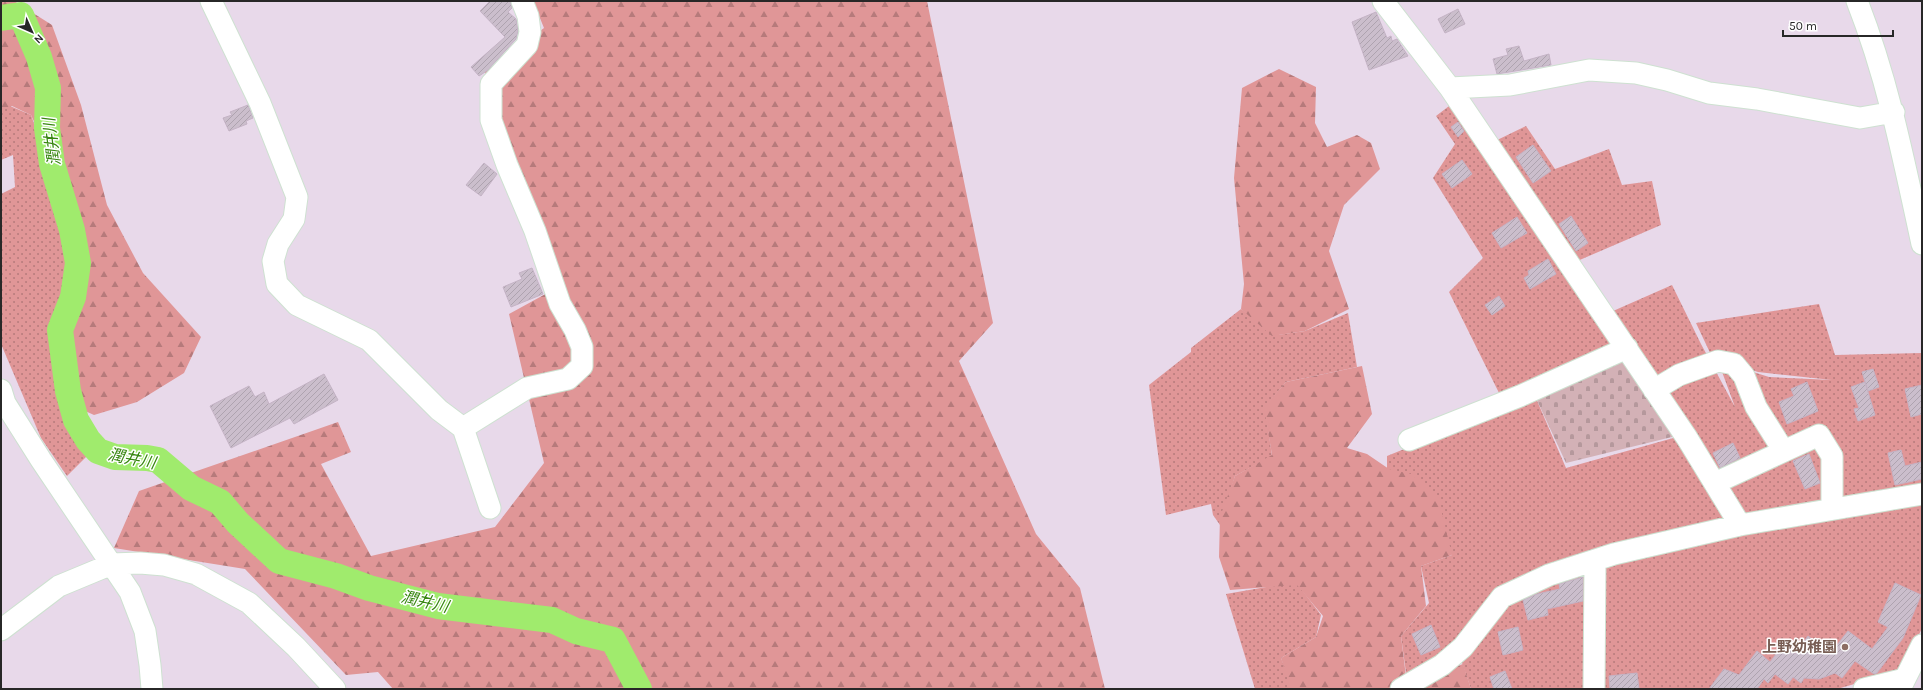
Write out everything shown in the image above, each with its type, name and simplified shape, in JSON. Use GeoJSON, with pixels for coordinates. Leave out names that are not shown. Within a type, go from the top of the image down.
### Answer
{"type":"FeatureCollection","features":[{"type":"Feature","properties":{"kind":"street"},"geometry":{"type":"LineString","coordinates":[[211,1],[260,103],[297,197],[294,219],[278,244],[273,261],[277,284],[297,306],[369,340],[439,410],[463,428],[490,508]]}},
{"type":"Feature","properties":{"kind":"street"},"geometry":{"type":"LineString","coordinates":[[463,428],[527,388],[568,379],[582,366],[582,347],[575,330],[560,304],[535,231],[507,165],[491,120],[491,84],[527,45],[530,32],[528,16],[522,1]]}},
{"type":"Feature","properties":{"kind":"street"},"geometry":{"type":"LineString","coordinates":[[1383,1],[1450,88],[1627,348],[1715,483],[1740,525]]}},
{"type":"Feature","properties":{"kind":"street"},"geometry":{"type":"LineString","coordinates":[[1858,1],[1874,44],[1894,112],[1922,244]]}},
{"type":"Feature","properties":{"kind":"street"},"geometry":{"type":"LineString","coordinates":[[1450,88],[1510,85],[1589,70],[1636,73],[1667,80],[1708,93],[1757,99],[1860,118],[1894,112]]}},
{"type":"Feature","properties":{"kind":"street"},"geometry":{"type":"LineString","coordinates":[[1409,440],[1520,396],[1627,348]]}},
{"type":"Feature","properties":{"kind":"street"},"geometry":{"type":"LineString","coordinates":[[1654,390],[1679,375],[1711,363],[1718,361],[1734,364],[1744,376],[1756,407],[1783,450]]}},
{"type":"Feature","properties":{"kind":"street"},"geometry":{"type":"LineString","coordinates":[[1,390],[5,403],[41,460],[130,592],[144,631],[150,665],[152,689]]}},
{"type":"Feature","properties":{"kind":"street"},"geometry":{"type":"LineString","coordinates":[[1715,483],[1783,450],[1819,435],[1832,456],[1832,509]]}},
{"type":"Feature","properties":{"kind":"street"},"geometry":{"type":"LineString","coordinates":[[1401,689],[1442,665],[1463,647],[1502,597],[1549,576],[1614,554],[1740,525],[1922,494]]}},
{"type":"Feature","properties":{"kind":"street"},"geometry":{"type":"LineString","coordinates":[[1,630],[59,586],[112,564],[140,563],[164,565],[196,574],[249,603],[296,647],[335,689]]}},
{"type":"Feature","properties":{"kind":"street"},"geometry":{"type":"LineString","coordinates":[[1594,689],[1595,564]]}},
{"type":"Feature","properties":{"kind":"street"},"geometry":{"type":"LineString","coordinates":[[1864,689],[1903,684],[1922,645]]}},
{"type":"Feature","properties":{"kind":"green space"},"geometry":{"type":"Polygon","coordinates":[[[1,1],[14,1],[52,25],[81,105],[107,205],[143,273],[201,337],[184,373],[137,402],[94,415],[72,405],[50,339],[70,294],[68,253],[43,141],[31,115],[12,106],[1,110],[1,1]]]}},
{"type":"Feature","properties":{"kind":"green space"},"geometry":{"type":"Polygon","coordinates":[[[533,1],[927,1],[993,323],[959,361],[1036,534],[1080,588],[1105,689],[393,689],[378,672],[346,675],[245,569],[114,548],[139,491],[338,422],[351,452],[321,464],[371,556],[495,527],[544,463],[509,314],[551,291],[485,72],[544,28],[533,1]]]}},
{"type":"Feature","properties":{"kind":"green space"},"geometry":{"type":"Polygon","coordinates":[[[1279,69],[1316,87],[1315,123],[1327,147],[1357,135],[1371,143],[1380,169],[1344,205],[1329,251],[1349,309],[1305,331],[1272,336],[1241,309],[1244,284],[1234,178],[1242,88],[1279,69]]]}},
{"type":"Feature","properties":{"kind":"green space"},"geometry":{"type":"Polygon","coordinates":[[[3,103],[31,115],[73,235],[70,396],[88,455],[67,476],[41,438],[1,344],[1,194],[15,187],[13,155],[1,160],[1,104],[3,103]]]}},
{"type":"Feature","properties":{"kind":"green space"},"geometry":{"type":"Polygon","coordinates":[[[1453,103],[1614,348],[1502,399],[1449,292],[1483,258],[1433,178],[1455,144],[1436,116],[1453,103]]]}},
{"type":"Feature","properties":{"kind":"green space"},"geometry":{"type":"Polygon","coordinates":[[[1526,126],[1555,169],[1609,149],[1622,185],[1652,181],[1661,225],[1575,262],[1491,143],[1526,126]]]}},
{"type":"Feature","properties":{"kind":"green space"},"geometry":{"type":"Polygon","coordinates":[[[1672,285],[1701,344],[1735,407],[1718,361],[1769,377],[1832,380],[1758,372],[1712,357],[1696,323],[1819,304],[1835,355],[1922,353],[1922,487],[1740,525],[1512,592],[1790,517],[1922,497],[1922,628],[1903,670],[1837,689],[1471,689],[1458,651],[1407,680],[1401,636],[1429,603],[1421,566],[1452,555],[1387,473],[1387,456],[1535,396],[1566,468],[1684,435],[1604,315],[1672,285]]]}},
{"type":"Feature","properties":{"kind":"green space"},"geometry":{"type":"Polygon","coordinates":[[[1241,309],[1277,335],[1305,331],[1348,313],[1357,367],[1286,382],[1265,407],[1272,456],[1235,476],[1220,525],[1213,515],[1211,504],[1166,515],[1149,385],[1191,352],[1191,348],[1241,309]]]}},
{"type":"Feature","properties":{"kind":"green space"},"geometry":{"type":"Polygon","coordinates":[[[1623,361],[1680,435],[1566,463],[1535,396],[1623,361]]]}},
{"type":"Feature","properties":{"kind":"green space"},"geometry":{"type":"Polygon","coordinates":[[[1362,366],[1372,414],[1347,448],[1367,454],[1389,469],[1411,474],[1438,497],[1452,555],[1421,566],[1426,606],[1401,636],[1407,685],[1463,664],[1471,689],[1291,689],[1281,658],[1316,637],[1323,616],[1297,585],[1230,590],[1219,557],[1220,517],[1235,476],[1272,455],[1264,407],[1286,382],[1362,366]]]}},
{"type":"Feature","properties":{"kind":"green space"},"geometry":{"type":"Polygon","coordinates":[[[1296,582],[1321,615],[1316,637],[1281,658],[1293,689],[1255,689],[1226,594],[1296,582]]]}},
{"type":"Feature","properties":{"kind":"building"},"geometry":{"type":"Polygon","coordinates":[[[490,1],[510,1],[512,8],[508,12],[516,19],[518,31],[516,39],[488,70],[479,76],[471,67],[505,37],[480,11],[490,1]]]}},
{"type":"Feature","properties":{"kind":"building"},"geometry":{"type":"Polygon","coordinates":[[[1458,9],[1465,24],[1445,33],[1438,19],[1458,9]]]}},
{"type":"Feature","properties":{"kind":"building"},"geometry":{"type":"Polygon","coordinates":[[[1376,12],[1387,38],[1391,36],[1392,41],[1397,39],[1408,56],[1369,70],[1352,22],[1376,12]]]}},
{"type":"Feature","properties":{"kind":"building"},"geometry":{"type":"Polygon","coordinates":[[[1519,46],[1524,61],[1549,54],[1551,65],[1497,74],[1493,59],[1508,55],[1506,49],[1519,46]]]}},
{"type":"Feature","properties":{"kind":"building"},"geometry":{"type":"Polygon","coordinates":[[[248,105],[253,118],[246,121],[247,124],[229,131],[223,118],[232,115],[230,112],[248,105]]]}},
{"type":"Feature","properties":{"kind":"building"},"geometry":{"type":"Polygon","coordinates":[[[1458,122],[1464,131],[1458,137],[1451,127],[1458,122]]]}},
{"type":"Feature","properties":{"kind":"building"},"geometry":{"type":"Polygon","coordinates":[[[1533,145],[1551,171],[1533,183],[1516,157],[1533,145]]]}},
{"type":"Feature","properties":{"kind":"building"},"geometry":{"type":"Polygon","coordinates":[[[1462,160],[1472,174],[1452,188],[1442,174],[1462,160]]]}},
{"type":"Feature","properties":{"kind":"building"},"geometry":{"type":"Polygon","coordinates":[[[484,163],[497,174],[481,196],[466,185],[484,163]]]}},
{"type":"Feature","properties":{"kind":"building"},"geometry":{"type":"Polygon","coordinates":[[[1571,216],[1588,243],[1576,251],[1559,224],[1571,216]]]}},
{"type":"Feature","properties":{"kind":"building"},"geometry":{"type":"Polygon","coordinates":[[[1517,217],[1527,233],[1501,248],[1492,233],[1517,217]]]}},
{"type":"Feature","properties":{"kind":"building"},"geometry":{"type":"Polygon","coordinates":[[[1548,259],[1556,274],[1530,289],[1524,278],[1529,275],[1528,271],[1548,259]]]}},
{"type":"Feature","properties":{"kind":"building"},"geometry":{"type":"Polygon","coordinates":[[[532,268],[543,294],[511,307],[503,287],[522,279],[519,273],[532,268]]]}},
{"type":"Feature","properties":{"kind":"building"},"geometry":{"type":"Polygon","coordinates":[[[1499,296],[1505,306],[1492,315],[1485,305],[1499,296]]]}},
{"type":"Feature","properties":{"kind":"building"},"geometry":{"type":"Polygon","coordinates":[[[1873,369],[1879,387],[1868,391],[1862,372],[1873,369]]]}},
{"type":"Feature","properties":{"kind":"building"},"geometry":{"type":"Polygon","coordinates":[[[324,374],[338,400],[294,424],[290,418],[231,448],[210,406],[249,386],[255,397],[264,392],[269,404],[324,374]]]}},
{"type":"Feature","properties":{"kind":"building"},"geometry":{"type":"Polygon","coordinates":[[[1807,382],[1818,411],[1787,424],[1779,402],[1794,396],[1791,389],[1807,382]]]}},
{"type":"Feature","properties":{"kind":"building"},"geometry":{"type":"Polygon","coordinates":[[[1865,382],[1875,415],[1858,421],[1854,409],[1859,408],[1851,387],[1865,382]]]}},
{"type":"Feature","properties":{"kind":"building"},"geometry":{"type":"Polygon","coordinates":[[[1922,385],[1922,414],[1911,417],[1905,389],[1922,385]]]}},
{"type":"Feature","properties":{"kind":"building"},"geometry":{"type":"Polygon","coordinates":[[[1733,443],[1740,458],[1720,468],[1713,453],[1733,443]]]}},
{"type":"Feature","properties":{"kind":"building"},"geometry":{"type":"Polygon","coordinates":[[[1901,450],[1905,466],[1922,462],[1922,479],[1895,485],[1888,453],[1901,450]]]}},
{"type":"Feature","properties":{"kind":"building"},"geometry":{"type":"Polygon","coordinates":[[[1809,454],[1820,483],[1805,489],[1793,461],[1809,454]]]}},
{"type":"Feature","properties":{"kind":"building"},"geometry":{"type":"Polygon","coordinates":[[[1583,577],[1583,601],[1547,609],[1548,615],[1528,620],[1523,600],[1537,594],[1560,589],[1559,584],[1583,577]]]}},
{"type":"Feature","properties":{"kind":"building"},"geometry":{"type":"Polygon","coordinates":[[[1895,583],[1921,595],[1903,638],[1877,673],[1874,674],[1855,661],[1842,678],[1835,673],[1819,679],[1804,678],[1801,683],[1793,677],[1788,684],[1775,674],[1768,683],[1764,679],[1757,689],[1709,689],[1724,669],[1739,675],[1757,651],[1770,662],[1783,645],[1795,654],[1808,636],[1830,654],[1848,631],[1872,649],[1888,627],[1878,622],[1895,583]]]}},
{"type":"Feature","properties":{"kind":"building"},"geometry":{"type":"Polygon","coordinates":[[[1431,625],[1440,647],[1421,655],[1412,634],[1431,625]]]}},
{"type":"Feature","properties":{"kind":"building"},"geometry":{"type":"Polygon","coordinates":[[[1518,627],[1523,650],[1503,655],[1498,632],[1518,627]]]}},
{"type":"Feature","properties":{"kind":"building"},"geometry":{"type":"Polygon","coordinates":[[[1505,671],[1512,689],[1494,689],[1490,677],[1505,671]]]}},
{"type":"Feature","properties":{"kind":"building"},"geometry":{"type":"Polygon","coordinates":[[[1637,673],[1639,689],[1610,689],[1609,676],[1637,673]]]}},
{"type":"Feature","properties":{"kind":"waterway","name":"潤井川"},"geometry":{"type":"LineString","coordinates":[[1,18],[21,15],[39,57],[48,88],[47,128],[52,164],[72,230],[78,263],[73,297],[60,330],[68,391],[76,420],[88,440],[98,451],[115,457],[147,458],[158,460],[191,488],[220,502],[238,523],[279,561],[336,576],[369,588],[438,606],[552,620],[576,631],[613,640],[639,689]]}},
{"type":"Feature","properties":{"kind":"place","name":"上野幼稚園"},"geometry":{"type":"Point","coordinates":[1845,647]}}]}
